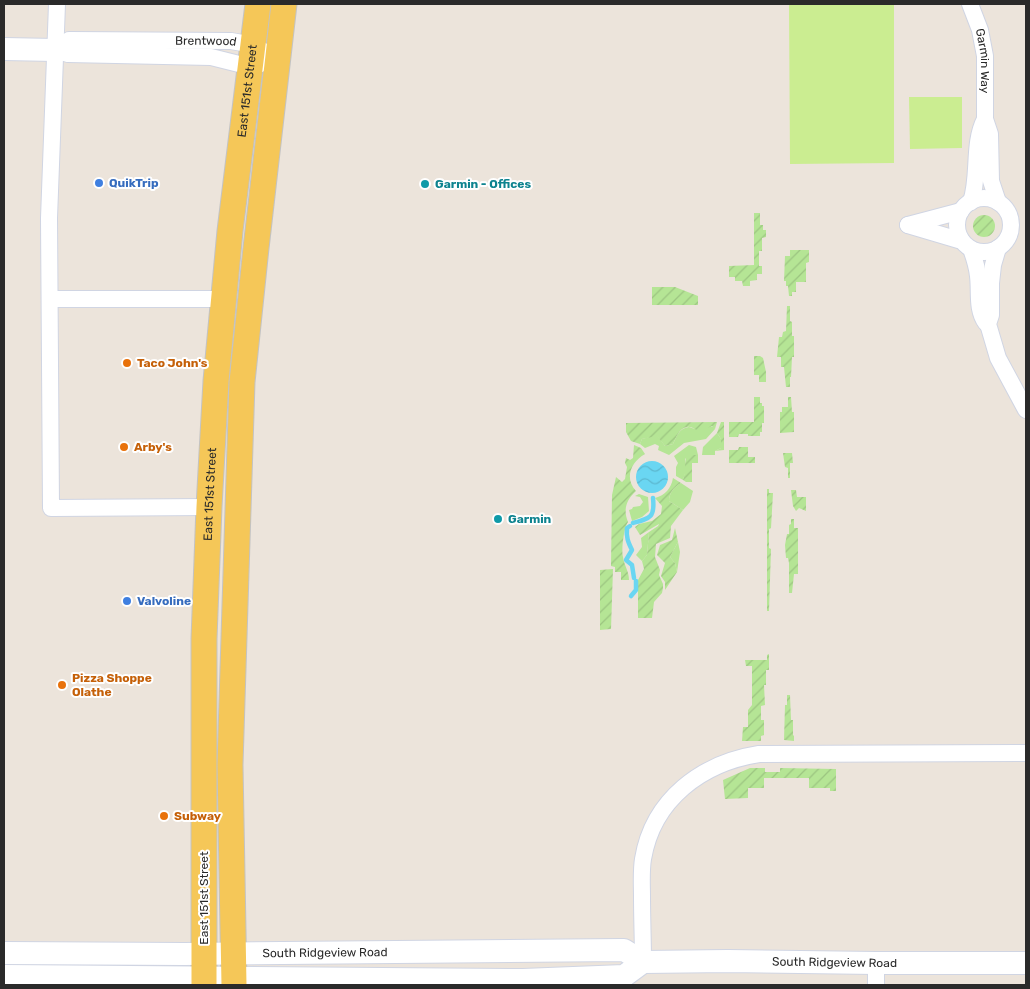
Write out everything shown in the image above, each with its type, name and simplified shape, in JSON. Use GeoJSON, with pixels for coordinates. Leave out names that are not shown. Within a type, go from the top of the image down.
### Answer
{"type":"FeatureCollection","features":[{"type":"Feature","properties":{"kind":"main road","name":"East 151st Street"},"geometry":{"type":"LineString","coordinates":[[204,972],[204,649],[216,381],[230,231],[258,4]]}},
{"type":"Feature","properties":{"kind":"main road"},"geometry":{"type":"LineString","coordinates":[[233,972],[230,765],[242,382],[284,4]]}},
{"type":"Feature","properties":{"kind":"main road"},"geometry":{"type":"LineString","coordinates":[[4,49],[55,50]]}},
{"type":"Feature","properties":{"kind":"main road"},"geometry":{"type":"LineString","coordinates":[[223,304],[232,338],[224,480],[238,495]]}},
{"type":"Feature","properties":{"kind":"main road"},"geometry":{"type":"LineString","coordinates":[[209,507],[224,544],[221,684],[223,701],[231,716]]}},
{"type":"Feature","properties":{"kind":"main road","name":"South Ridgeview Road"},"geometry":{"type":"LineString","coordinates":[[4,976],[233,972],[624,950],[643,962],[728,961],[876,974],[1026,962]]}},
{"type":"Feature","properties":{"kind":"main road","name":"South Ridgeview Road"},"geometry":{"type":"LineString","coordinates":[[4,953],[204,972]]}},
{"type":"Feature","properties":{"kind":"street"},"geometry":{"type":"LineString","coordinates":[[57,4],[50,175],[51,508],[209,507]]}},
{"type":"Feature","properties":{"kind":"street","name":"Garmin Way"},"geometry":{"type":"LineString","coordinates":[[970,4],[980,30],[985,56],[984,119],[990,134],[991,181],[998,202],[1008,214],[1011,225],[1009,236],[998,248],[993,265],[991,315],[988,324]]}},
{"type":"Feature","properties":{"kind":"street","name":"Brentwood"},"geometry":{"type":"LineString","coordinates":[[55,50],[69,40],[231,40],[252,56],[278,61]]}},
{"type":"Feature","properties":{"kind":"street","name":"Garmin Way"},"geometry":{"type":"LineString","coordinates":[[984,119],[978,131],[977,181],[957,225],[978,274],[982,318],[988,324],[998,358],[1026,410]]}},
{"type":"Feature","properties":{"kind":"street"},"geometry":{"type":"LineString","coordinates":[[998,202],[985,198],[966,207],[908,225],[987,252],[998,248]]}},
{"type":"Feature","properties":{"kind":"street"},"geometry":{"type":"LineString","coordinates":[[50,299],[223,304]]}},
{"type":"Feature","properties":{"kind":"street"},"geometry":{"type":"LineString","coordinates":[[643,962],[643,861],[647,843],[659,815],[675,795],[691,780],[708,770],[737,758],[759,754],[1026,753]]}},
{"type":"Feature","properties":{"kind":"green space"},"geometry":{"type":"Polygon","coordinates":[[[789,4],[894,4],[894,163],[790,164],[789,4]]]}},
{"type":"Feature","properties":{"kind":"green space"},"geometry":{"type":"Polygon","coordinates":[[[909,97],[962,97],[962,148],[910,149],[909,97]]]}},
{"type":"Feature","properties":{"kind":"green space"},"geometry":{"type":"Polygon","coordinates":[[[754,213],[760,213],[760,225],[763,225],[763,230],[766,230],[766,237],[762,238],[762,251],[759,251],[759,266],[762,266],[762,274],[757,274],[757,280],[750,281],[750,286],[743,286],[742,281],[735,281],[735,277],[729,277],[729,266],[754,265],[754,213]]]}},
{"type":"Feature","properties":{"kind":"green space"},"geometry":{"type":"Polygon","coordinates":[[[984,215],[992,218],[995,226],[992,234],[984,237],[976,234],[973,226],[976,218],[984,215]]]}},
{"type":"Feature","properties":{"kind":"green space"},"geometry":{"type":"Polygon","coordinates":[[[790,250],[809,250],[809,262],[806,263],[806,282],[796,282],[796,292],[792,292],[792,296],[789,296],[788,286],[786,286],[786,281],[784,281],[785,256],[790,256],[790,250]]]}},
{"type":"Feature","properties":{"kind":"green space"},"geometry":{"type":"Polygon","coordinates":[[[652,287],[675,287],[698,296],[698,305],[652,305],[652,287]]]}},
{"type":"Feature","properties":{"kind":"green space"},"geometry":{"type":"Polygon","coordinates":[[[787,306],[790,306],[792,336],[794,336],[794,357],[792,357],[790,387],[786,387],[784,367],[781,367],[781,357],[777,357],[779,337],[782,337],[783,332],[786,331],[787,306]]]}},
{"type":"Feature","properties":{"kind":"green space"},"geometry":{"type":"Polygon","coordinates":[[[754,356],[763,358],[766,382],[759,382],[759,375],[754,375],[754,356]]]}},
{"type":"Feature","properties":{"kind":"green space"},"geometry":{"type":"Polygon","coordinates":[[[754,397],[760,397],[760,403],[764,406],[764,423],[762,423],[760,436],[739,434],[738,437],[729,437],[729,422],[754,422],[754,397]]]}},
{"type":"Feature","properties":{"kind":"green space"},"geometry":{"type":"Polygon","coordinates":[[[788,397],[791,397],[792,412],[794,412],[794,432],[780,433],[780,412],[782,412],[782,407],[788,407],[788,397]]]}},
{"type":"Feature","properties":{"kind":"green space"},"geometry":{"type":"Polygon","coordinates":[[[717,422],[715,429],[712,426],[700,431],[690,427],[684,428],[678,434],[673,444],[665,446],[657,436],[642,439],[640,444],[631,441],[626,432],[626,423],[717,422]]]}},
{"type":"Feature","properties":{"kind":"green space"},"geometry":{"type":"Polygon","coordinates":[[[721,422],[724,422],[724,450],[715,451],[721,448],[721,439],[717,433],[721,422]]]}},
{"type":"Feature","properties":{"kind":"green space"},"geometry":{"type":"Polygon","coordinates":[[[709,426],[715,429],[706,439],[684,443],[669,455],[658,450],[659,446],[655,444],[645,448],[640,444],[642,439],[657,435],[665,446],[673,444],[683,429],[689,427],[701,429],[709,426]]]}},
{"type":"Feature","properties":{"kind":"green space"},"geometry":{"type":"Polygon","coordinates":[[[717,433],[721,439],[721,448],[715,451],[715,455],[702,455],[703,447],[717,433]]]}},
{"type":"Feature","properties":{"kind":"green space"},"geometry":{"type":"Polygon","coordinates":[[[634,445],[641,448],[645,454],[636,461],[630,476],[632,486],[636,491],[626,505],[628,522],[624,533],[622,549],[629,580],[621,580],[621,572],[615,572],[615,567],[611,566],[612,495],[616,477],[622,482],[625,479],[626,458],[630,460],[633,458],[634,445]]]}},
{"type":"Feature","properties":{"kind":"green space"},"geometry":{"type":"Polygon","coordinates":[[[689,445],[696,447],[698,455],[690,455],[685,459],[686,470],[683,480],[676,476],[678,463],[674,456],[689,445]]]}},
{"type":"Feature","properties":{"kind":"green space"},"geometry":{"type":"Polygon","coordinates":[[[739,447],[748,447],[748,457],[755,457],[755,463],[729,463],[729,450],[738,450],[739,447]]]}},
{"type":"Feature","properties":{"kind":"green space"},"geometry":{"type":"Polygon","coordinates":[[[783,453],[792,453],[793,463],[790,463],[790,478],[788,478],[788,468],[785,467],[783,453]]]}},
{"type":"Feature","properties":{"kind":"green space"},"geometry":{"type":"Polygon","coordinates":[[[687,455],[698,455],[698,463],[692,463],[692,482],[683,480],[687,455]]]}},
{"type":"Feature","properties":{"kind":"green space"},"geometry":{"type":"Polygon","coordinates":[[[673,478],[681,483],[672,491],[669,501],[683,510],[671,526],[670,538],[656,544],[655,557],[660,570],[659,575],[663,588],[662,593],[654,602],[652,618],[638,618],[638,580],[644,569],[642,561],[647,555],[649,532],[659,524],[640,535],[635,527],[652,521],[661,514],[662,506],[655,498],[667,491],[673,478]]]}},
{"type":"Feature","properties":{"kind":"green space"},"geometry":{"type":"Polygon","coordinates":[[[681,483],[693,491],[690,502],[683,510],[669,501],[672,491],[681,483]]]}},
{"type":"Feature","properties":{"kind":"green space"},"geometry":{"type":"Polygon","coordinates":[[[767,489],[769,489],[769,493],[773,493],[771,528],[769,529],[769,548],[771,549],[769,611],[767,611],[767,489]]]}},
{"type":"Feature","properties":{"kind":"green space"},"geometry":{"type":"Polygon","coordinates":[[[791,490],[796,490],[797,497],[806,497],[806,511],[799,508],[796,511],[793,506],[791,490]]]}},
{"type":"Feature","properties":{"kind":"green space"},"geometry":{"type":"Polygon","coordinates":[[[639,494],[648,497],[649,511],[642,517],[632,521],[629,510],[640,506],[643,502],[640,497],[635,496],[639,494]]]}},
{"type":"Feature","properties":{"kind":"green space"},"geometry":{"type":"Polygon","coordinates":[[[791,519],[794,519],[794,528],[798,528],[798,574],[794,574],[792,593],[789,593],[789,563],[788,558],[786,558],[785,545],[791,519]]]}},
{"type":"Feature","properties":{"kind":"green space"},"geometry":{"type":"Polygon","coordinates":[[[675,528],[678,542],[670,557],[675,563],[677,572],[665,590],[665,582],[661,576],[665,563],[657,555],[660,545],[672,540],[675,528]]]}},
{"type":"Feature","properties":{"kind":"green space"},"geometry":{"type":"Polygon","coordinates":[[[649,532],[647,555],[642,561],[636,555],[642,547],[641,538],[649,532]]]}},
{"type":"Feature","properties":{"kind":"green space"},"geometry":{"type":"Polygon","coordinates":[[[678,542],[680,552],[677,572],[675,563],[670,557],[678,542]]]}},
{"type":"Feature","properties":{"kind":"green space"},"geometry":{"type":"Polygon","coordinates":[[[613,569],[611,629],[600,630],[600,570],[613,569]]]}},
{"type":"Feature","properties":{"kind":"green space"},"geometry":{"type":"Polygon","coordinates":[[[769,654],[769,670],[766,670],[766,685],[764,685],[765,705],[761,706],[761,720],[764,720],[764,735],[761,736],[761,741],[742,741],[743,727],[748,727],[748,710],[752,705],[752,666],[746,666],[745,660],[767,660],[767,655],[769,654]]]}},
{"type":"Feature","properties":{"kind":"green space"},"geometry":{"type":"Polygon","coordinates":[[[787,695],[790,695],[794,741],[784,740],[787,695]]]}},
{"type":"Feature","properties":{"kind":"green space"},"geometry":{"type":"Polygon","coordinates":[[[750,768],[765,768],[765,772],[780,772],[780,768],[836,769],[836,791],[830,791],[830,788],[809,788],[809,778],[764,778],[764,788],[748,788],[748,798],[725,799],[723,780],[750,768]]]}},
{"type":"Feature","properties":{"kind":"water"},"geometry":{"type":"Polygon","coordinates":[[[652,461],[658,462],[663,466],[667,471],[667,483],[663,488],[658,492],[652,493],[646,492],[641,488],[637,483],[636,477],[637,471],[641,466],[646,462],[652,461]]]}},
{"type":"Feature","properties":{"kind":"waterway"},"geometry":{"type":"LineString","coordinates":[[633,523],[650,516],[653,509],[653,498]]}},
{"type":"Feature","properties":{"kind":"waterway"},"geometry":{"type":"LineString","coordinates":[[630,526],[627,528],[627,534],[632,550],[626,560],[632,565],[634,578]]}},
{"type":"Feature","properties":{"kind":"waterway"},"geometry":{"type":"LineString","coordinates":[[631,596],[636,590],[636,581]]}},
{"type":"Feature","properties":{"kind":"place","name":"QuikTrip"},"geometry":{"type":"Point","coordinates":[99,183]}},
{"type":"Feature","properties":{"kind":"place","name":"Garmin - Offices"},"geometry":{"type":"Point","coordinates":[425,184]}},
{"type":"Feature","properties":{"kind":"place","name":"Taco John's"},"geometry":{"type":"Point","coordinates":[127,363]}},
{"type":"Feature","properties":{"kind":"place","name":"Arby's"},"geometry":{"type":"Point","coordinates":[124,447]}},
{"type":"Feature","properties":{"kind":"place","name":"Garmin"},"geometry":{"type":"Point","coordinates":[498,519]}},
{"type":"Feature","properties":{"kind":"place","name":"Valvoline"},"geometry":{"type":"Point","coordinates":[127,601]}},
{"type":"Feature","properties":{"kind":"place","name":"Pizza Shoppe Olathe"},"geometry":{"type":"Point","coordinates":[62,685]}},
{"type":"Feature","properties":{"kind":"place","name":"Subway"},"geometry":{"type":"Point","coordinates":[164,816]}}]}
